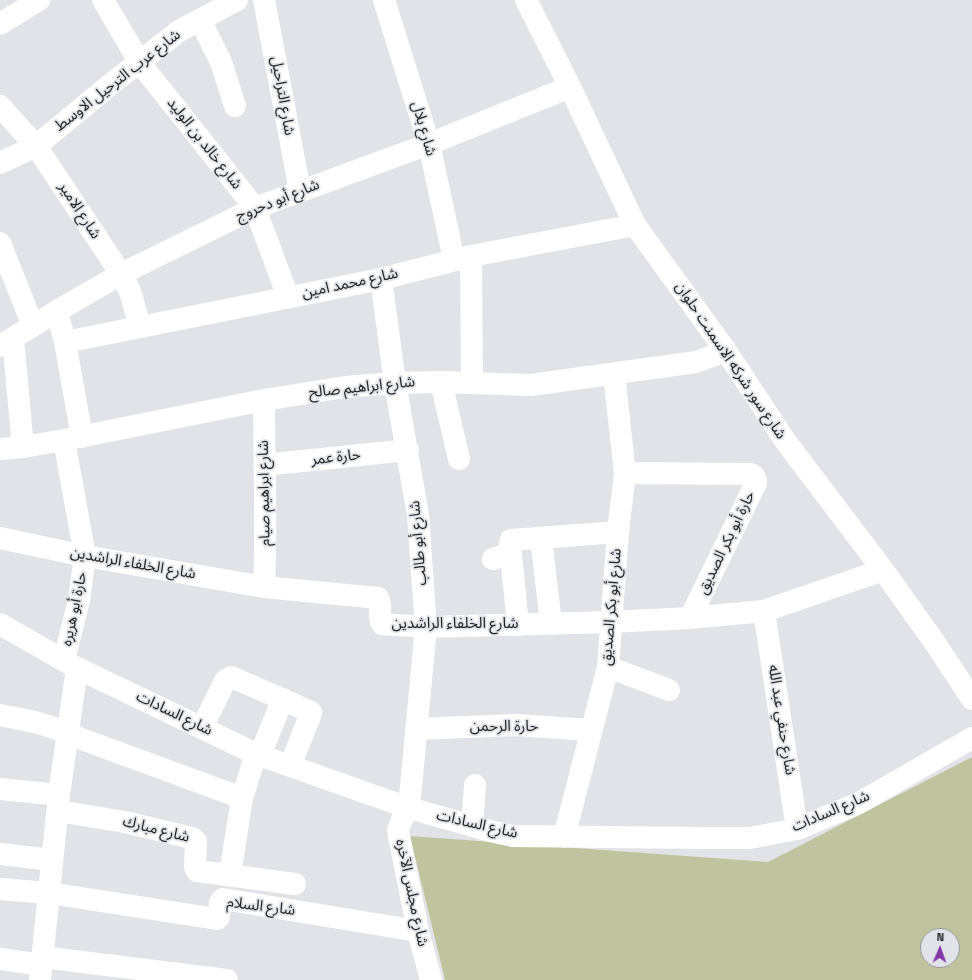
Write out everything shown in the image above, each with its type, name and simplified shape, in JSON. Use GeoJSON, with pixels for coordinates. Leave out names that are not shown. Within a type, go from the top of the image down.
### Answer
{"type":"FeatureCollection","features":[{"type":"Feature","properties":{"kind":"street"},"geometry":{"type":"LineString","coordinates":[[0,24],[39,0]]}},
{"type":"Feature","properties":{"kind":"street","name":"شارع خالد بن الوليد"},"geometry":{"type":"LineString","coordinates":[[103,0],[140,63],[255,208],[288,298]]}},
{"type":"Feature","properties":{"kind":"street","name":"شارع عرب الترحيل الاوسط"},"geometry":{"type":"LineString","coordinates":[[0,162],[36,146],[111,84],[140,63],[179,31],[237,0]]}},
{"type":"Feature","properties":{"kind":"street","name":"شارع التراحيل"},"geometry":{"type":"LineString","coordinates":[[264,0],[300,191]]}},
{"type":"Feature","properties":{"kind":"street","name":"شارع بلال"},"geometry":{"type":"LineString","coordinates":[[384,0],[429,144],[462,258],[472,383]]}},
{"type":"Feature","properties":{"kind":"street","name":"شارع سور شركه الاسمنت حلوان"},"geometry":{"type":"LineString","coordinates":[[526,0],[570,87],[635,225],[726,351],[786,442],[883,570],[933,640],[972,699]]}},
{"type":"Feature","properties":{"kind":"street"},"geometry":{"type":"LineString","coordinates":[[200,20],[221,62],[235,106]]}},
{"type":"Feature","properties":{"kind":"street","name":"شارع أبو دحروج"},"geometry":{"type":"LineString","coordinates":[[6,342],[121,274],[255,208],[429,144],[570,87]]}},
{"type":"Feature","properties":{"kind":"street","name":"شارع الامير"},"geometry":{"type":"LineString","coordinates":[[0,106],[36,146],[121,274],[130,290],[140,327]]}},
{"type":"Feature","properties":{"kind":"street","name":"شارع محمد امين"},"geometry":{"type":"LineString","coordinates":[[65,342],[381,279],[462,258],[635,225]]}},
{"type":"Feature","properties":{"kind":"street"},"geometry":{"type":"LineString","coordinates":[[1,247],[33,326]]}},
{"type":"Feature","properties":{"kind":"street","name":"شارع أبو طالب"},"geometry":{"type":"LineString","coordinates":[[381,279],[395,383],[408,450],[418,515],[426,627],[409,808]]}},
{"type":"Feature","properties":{"kind":"street","name":"حارة أبو هريره"},"geometry":{"type":"LineString","coordinates":[[57,311],[65,342],[84,556],[71,664]]}},
{"type":"Feature","properties":{"kind":"street"},"geometry":{"type":"LineString","coordinates":[[6,342],[23,447]]}},
{"type":"Feature","properties":{"kind":"street","name":"شارع ابراهيم صالح"},"geometry":{"type":"LineString","coordinates":[[0,449],[23,447],[264,400],[345,387],[395,383],[441,382],[531,385],[696,362],[726,351]]}},
{"type":"Feature","properties":{"kind":"street","name":"شارع أبو بكر الصديق"},"geometry":{"type":"LineString","coordinates":[[564,837],[608,667],[610,622],[625,472],[614,374]]}},
{"type":"Feature","properties":{"kind":"street"},"geometry":{"type":"LineString","coordinates":[[441,382],[459,459]]}},
{"type":"Feature","properties":{"kind":"street","name":"شارع ابراهيم صيام"},"geometry":{"type":"LineString","coordinates":[[264,400],[266,526],[264,587]]}},
{"type":"Feature","properties":{"kind":"street","name":"حارة عمر"},"geometry":{"type":"LineString","coordinates":[[264,465],[408,450]]}},
{"type":"Feature","properties":{"kind":"street","name":"حارة أبو بكر الصديق"},"geometry":{"type":"LineString","coordinates":[[625,472],[751,474],[756,479],[756,483],[690,618]]}},
{"type":"Feature","properties":{"kind":"street"},"geometry":{"type":"LineString","coordinates":[[518,625],[502,556],[511,540],[618,532]]}},
{"type":"Feature","properties":{"kind":"street","name":"شارع الخلفاء الراشدين"},"geometry":{"type":"LineString","coordinates":[[0,538],[84,556],[264,587],[378,598],[380,601],[380,619],[382,624],[426,627],[610,622],[690,618],[764,611],[883,570]]}},
{"type":"Feature","properties":{"kind":"street"},"geometry":{"type":"LineString","coordinates":[[541,538],[552,624]]}},
{"type":"Feature","properties":{"kind":"street","name":"شارع حنفي عبد الله"},"geometry":{"type":"LineString","coordinates":[[764,611],[797,829]]}},
{"type":"Feature","properties":{"kind":"street","name":"شارع السادات"},"geometry":{"type":"LineString","coordinates":[[0,624],[71,664],[258,754],[409,808],[513,836],[750,838],[797,829],[859,803],[972,738]]}},
{"type":"Feature","properties":{"kind":"street"},"geometry":{"type":"LineString","coordinates":[[41,967],[58,803],[68,734],[71,664]]}},
{"type":"Feature","properties":{"kind":"street"},"geometry":{"type":"LineString","coordinates":[[608,667],[669,690]]}},
{"type":"Feature","properties":{"kind":"street"},"geometry":{"type":"LineString","coordinates":[[202,728],[225,681],[231,677],[283,699],[309,711],[311,714],[290,766]]}},
{"type":"Feature","properties":{"kind":"street"},"geometry":{"type":"LineString","coordinates":[[230,876],[242,798],[258,754],[283,699]]}},
{"type":"Feature","properties":{"kind":"street"},"geometry":{"type":"LineString","coordinates":[[0,716],[44,724],[242,798]]}},
{"type":"Feature","properties":{"kind":"street","name":"حارة الرحمن"},"geometry":{"type":"LineString","coordinates":[[416,729],[516,725],[591,730]]}},
{"type":"Feature","properties":{"kind":"street"},"geometry":{"type":"LineString","coordinates":[[472,826],[475,785]]}},
{"type":"Feature","properties":{"kind":"street"},"geometry":{"type":"LineString","coordinates":[[0,789],[58,803]]}},
{"type":"Feature","properties":{"kind":"street","name":"شارع مبارك"},"geometry":{"type":"LineString","coordinates":[[58,803],[125,822],[192,838],[196,841],[195,867],[197,871],[295,884]]}},
{"type":"Feature","properties":{"kind":"street","name":"شارع مجلس الآخره"},"geometry":{"type":"LineString","coordinates":[[409,808],[401,819],[398,832],[418,931],[431,980]]}},
{"type":"Feature","properties":{"kind":"street"},"geometry":{"type":"LineString","coordinates":[[0,854],[52,860]]}},
{"type":"Feature","properties":{"kind":"street"},"geometry":{"type":"LineString","coordinates":[[0,889],[49,893]]}},
{"type":"Feature","properties":{"kind":"street","name":"شارع السلام"},"geometry":{"type":"LineString","coordinates":[[49,893],[217,919],[220,917],[220,902],[223,899],[418,931]]}},
{"type":"Feature","properties":{"kind":"street"},"geometry":{"type":"LineString","coordinates":[[0,959],[41,967],[227,980]]}},
{"type":"Feature","properties":{"kind":"green space"},"geometry":{"type":"Polygon","coordinates":[[[972,757],[972,980],[445,980],[410,836],[768,862],[972,757]]]}}]}
